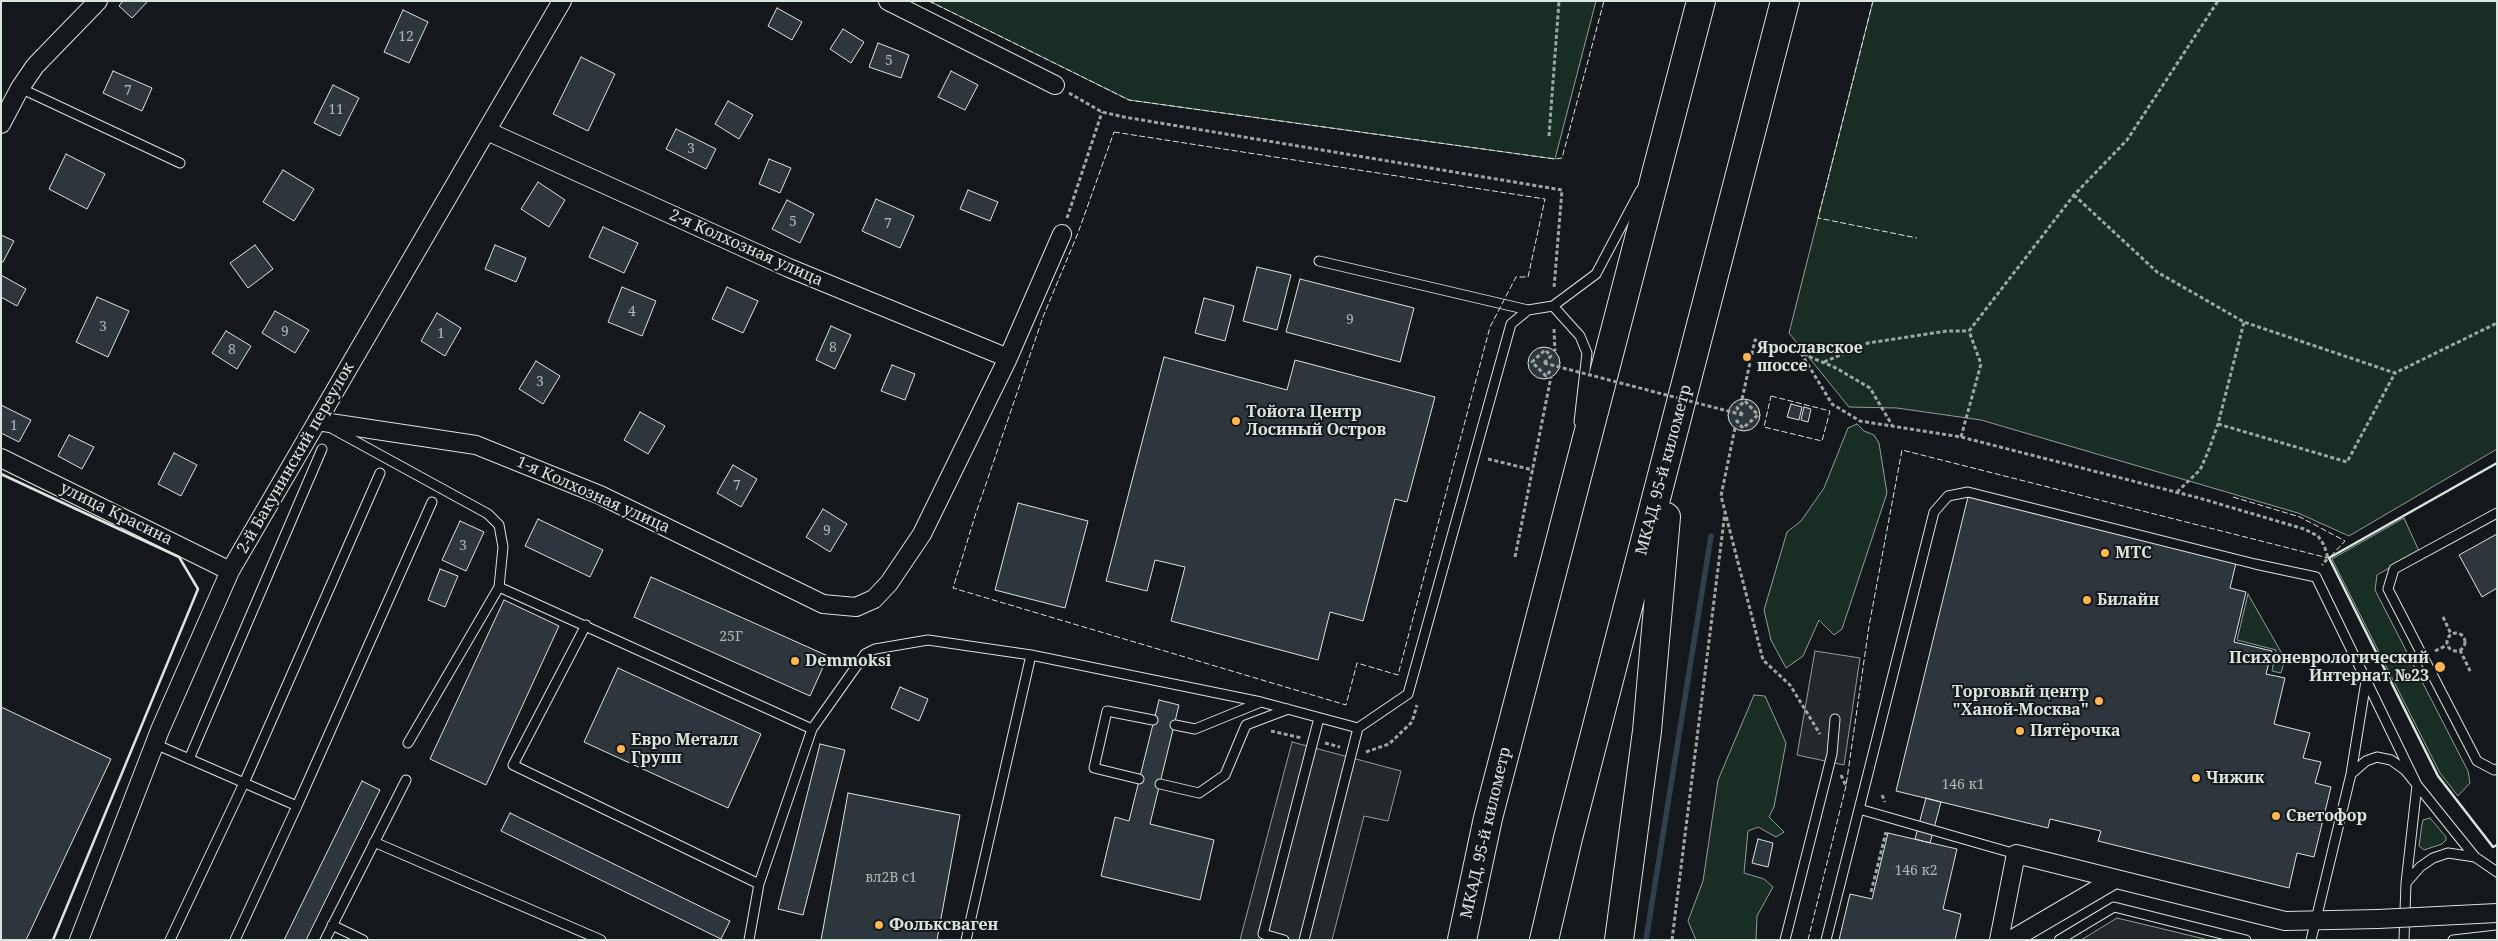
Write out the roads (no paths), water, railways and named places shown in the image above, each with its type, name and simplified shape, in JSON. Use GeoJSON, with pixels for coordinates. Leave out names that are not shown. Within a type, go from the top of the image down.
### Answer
{"type":"FeatureCollection","features":[{"type":"Feature","properties":{"kind":"highway","name":"МКАД, 95-й километр"},"geometry":{"type":"LineString","coordinates":[[1462,940],[1488,818],[1701,1]]}},
{"type":"Feature","properties":{"kind":"highway","name":"МКАД, 95-й километр"},"geometry":{"type":"LineString","coordinates":[[1544,940],[1568,838],[1785,1]]}},
{"type":"Feature","properties":{"kind":"highway"},"geometry":{"type":"LineString","coordinates":[[1619,940],[1646,731],[1673,438]]}},
{"type":"Feature","properties":{"kind":"highway"},"geometry":{"type":"LineString","coordinates":[[1452,940],[1488,818]]}},
{"type":"Feature","properties":{"kind":"street"},"geometry":{"type":"LineString","coordinates":[[1,124],[20,88],[35,66],[98,1]]}},
{"type":"Feature","properties":{"kind":"street","name":"2-й Бакунинский переулок"},"geometry":{"type":"LineString","coordinates":[[79,940],[155,744],[230,571],[562,1]]}},
{"type":"Feature","properties":{"kind":"street"},"geometry":{"type":"LineString","coordinates":[[888,1],[1055,85]]}},
{"type":"Feature","properties":{"kind":"street","name":"2-я Колхозная улица"},"geometry":{"type":"LineString","coordinates":[[487,131],[789,268],[1008,358]]}},
{"type":"Feature","properties":{"kind":"street"},"geometry":{"type":"LineString","coordinates":[[1008,358],[1062,234]]}},
{"type":"Feature","properties":{"kind":"street","name":"1-я Колхозная улица"},"geometry":{"type":"LineString","coordinates":[[317,421],[476,445],[600,495],[824,604],[856,607],[874,599],[889,583],[922,534],[1008,358]]}},
{"type":"Feature","properties":{"kind":"street","name":"улица Красина"},"geometry":{"type":"LineString","coordinates":[[1,458],[230,571]]}},
{"type":"Feature","properties":{"kind":"street"},"geometry":{"type":"LineString","coordinates":[[1999,940],[2016,854],[2285,921],[2497,914]]}},
{"type":"Feature","properties":{"kind":"street"},"geometry":{"type":"LineString","coordinates":[[2011,940],[2115,879]]}},
{"type":"Feature","properties":{"kind":"lane"},"geometry":{"type":"LineString","coordinates":[[20,88],[180,163]]}},
{"type":"Feature","properties":{"kind":"lane"},"geometry":{"type":"LineString","coordinates":[[1319,261],[1528,310],[1552,306],[1596,274],[1648,174],[1672,114]]}},
{"type":"Feature","properties":{"kind":"lane"},"geometry":{"type":"LineString","coordinates":[[1552,306],[1580,336],[1587,353],[1569,508]]}},
{"type":"Feature","properties":{"kind":"lane"},"geometry":{"type":"LineString","coordinates":[[1304,940],[1358,728],[1408,694],[1510,324],[1528,310]]}},
{"type":"Feature","properties":{"kind":"lane"},"geometry":{"type":"LineString","coordinates":[[317,421],[488,514],[499,525],[502,547],[499,587],[408,743]]}},
{"type":"Feature","properties":{"kind":"lane"},"geometry":{"type":"LineString","coordinates":[[189,759],[322,449]]}},
{"type":"Feature","properties":{"kind":"lane"},"geometry":{"type":"LineString","coordinates":[[170,940],[244,783],[380,473]]}},
{"type":"Feature","properties":{"kind":"lane"},"geometry":{"type":"LineString","coordinates":[[1826,940],[1934,512],[1948,496],[1968,492],[2255,564],[2316,577],[2417,786],[2406,882],[2404,940]]}},
{"type":"Feature","properties":{"kind":"lane"},"geometry":{"type":"LineString","coordinates":[[235,940],[297,806],[432,502]]}},
{"type":"Feature","properties":{"kind":"lane"},"geometry":{"type":"LineString","coordinates":[[2497,512],[2394,569],[2388,589],[2476,761],[2494,770],[2497,769]]}},
{"type":"Feature","properties":{"kind":"lane"},"geometry":{"type":"LineString","coordinates":[[499,587],[586,624],[812,729]]}},
{"type":"Feature","properties":{"kind":"lane"},"geometry":{"type":"LineString","coordinates":[[586,624],[513,765],[758,884]]}},
{"type":"Feature","properties":{"kind":"lane"},"geometry":{"type":"LineString","coordinates":[[749,940],[758,884],[812,729],[865,654],[875,649],[928,640],[1032,655],[1261,702],[1358,728]]}},
{"type":"Feature","properties":{"kind":"lane"},"geometry":{"type":"LineString","coordinates":[[966,940],[1032,655]]}},
{"type":"Feature","properties":{"kind":"lane"},"geometry":{"type":"LineString","coordinates":[[2311,940],[2352,774],[2366,680]]}},
{"type":"Feature","properties":{"kind":"lane"},"geometry":{"type":"LineString","coordinates":[[1175,725],[1195,729],[1261,702]]}},
{"type":"Feature","properties":{"kind":"lane"},"geometry":{"type":"LineString","coordinates":[[1160,784],[1199,793],[1225,774],[1246,724],[1288,709]]}},
{"type":"Feature","properties":{"kind":"lane"},"geometry":{"type":"LineString","coordinates":[[1139,779],[1094,768],[1107,711],[1153,720]]}},
{"type":"Feature","properties":{"kind":"lane"},"geometry":{"type":"LineString","coordinates":[[1284,940],[1263,934],[1319,718]]}},
{"type":"Feature","properties":{"kind":"lane"},"geometry":{"type":"LineString","coordinates":[[1785,940],[1832,754],[1835,719]]}},
{"type":"Feature","properties":{"kind":"lane"},"geometry":{"type":"LineString","coordinates":[[155,744],[297,806]]}},
{"type":"Feature","properties":{"kind":"lane"},"geometry":{"type":"LineString","coordinates":[[2352,774],[2366,761],[2377,757],[2391,760],[2404,770],[2476,857],[2497,872]]}},
{"type":"Feature","properties":{"kind":"lane"},"geometry":{"type":"LineString","coordinates":[[325,940],[406,780]]}},
{"type":"Feature","properties":{"kind":"lane"},"geometry":{"type":"LineString","coordinates":[[1859,809],[2016,854]]}},
{"type":"Feature","properties":{"kind":"lane"},"geometry":{"type":"LineString","coordinates":[[374,842],[601,940]]}},
{"type":"Feature","properties":{"kind":"lane"},"geometry":{"type":"LineString","coordinates":[[2406,882],[2420,866],[2433,858],[2448,853],[2476,857]]}},
{"type":"Feature","properties":{"kind":"lane"},"geometry":{"type":"LineString","coordinates":[[2059,940],[2114,907],[2246,940]]}},
{"type":"Feature","properties":{"kind":"lane"},"geometry":{"type":"LineString","coordinates":[[332,925],[363,940]]}},
{"type":"Feature","properties":{"kind":"lane"},"geometry":{"type":"LineString","coordinates":[[2452,940],[2497,935]]}},
{"type":"Feature","properties":{"kind":"waterway"},"geometry":{"type":"LineString","coordinates":[[1646,940],[1711,536]]}},
{"type":"Feature","properties":{"kind":"place","name":"Ярославское шоссе"},"geometry":{"type":"Point","coordinates":[1747,357]}},
{"type":"Feature","properties":{"kind":"place","name":"Тойота Центр Лосиный Остров"},"geometry":{"type":"Point","coordinates":[1236,421]}},
{"type":"Feature","properties":{"kind":"place","name":"МТС"},"geometry":{"type":"Point","coordinates":[2105,553]}},
{"type":"Feature","properties":{"kind":"place","name":"Билайн"},"geometry":{"type":"Point","coordinates":[2087,600]}},
{"type":"Feature","properties":{"kind":"place","name":"Demmoksi"},"geometry":{"type":"Point","coordinates":[795,661]}},
{"type":"Feature","properties":{"kind":"place","name":"Психоневрологический Интернат №23"},"geometry":{"type":"Point","coordinates":[2440,667]}},
{"type":"Feature","properties":{"kind":"place","name":"Торговый центр \"Ханой-Москва\""},"geometry":{"type":"Point","coordinates":[2099,701]}},
{"type":"Feature","properties":{"kind":"place","name":"Пятёрочка"},"geometry":{"type":"Point","coordinates":[2020,731]}},
{"type":"Feature","properties":{"kind":"place","name":"Евро Металл Групп"},"geometry":{"type":"Point","coordinates":[621,749]}},
{"type":"Feature","properties":{"kind":"place","name":"Чижик"},"geometry":{"type":"Point","coordinates":[2196,778]}},
{"type":"Feature","properties":{"kind":"place","name":"Светофор"},"geometry":{"type":"Point","coordinates":[2276,816]}},
{"type":"Feature","properties":{"kind":"place","name":"Фольксваген"},"geometry":{"type":"Point","coordinates":[879,925]}}]}
